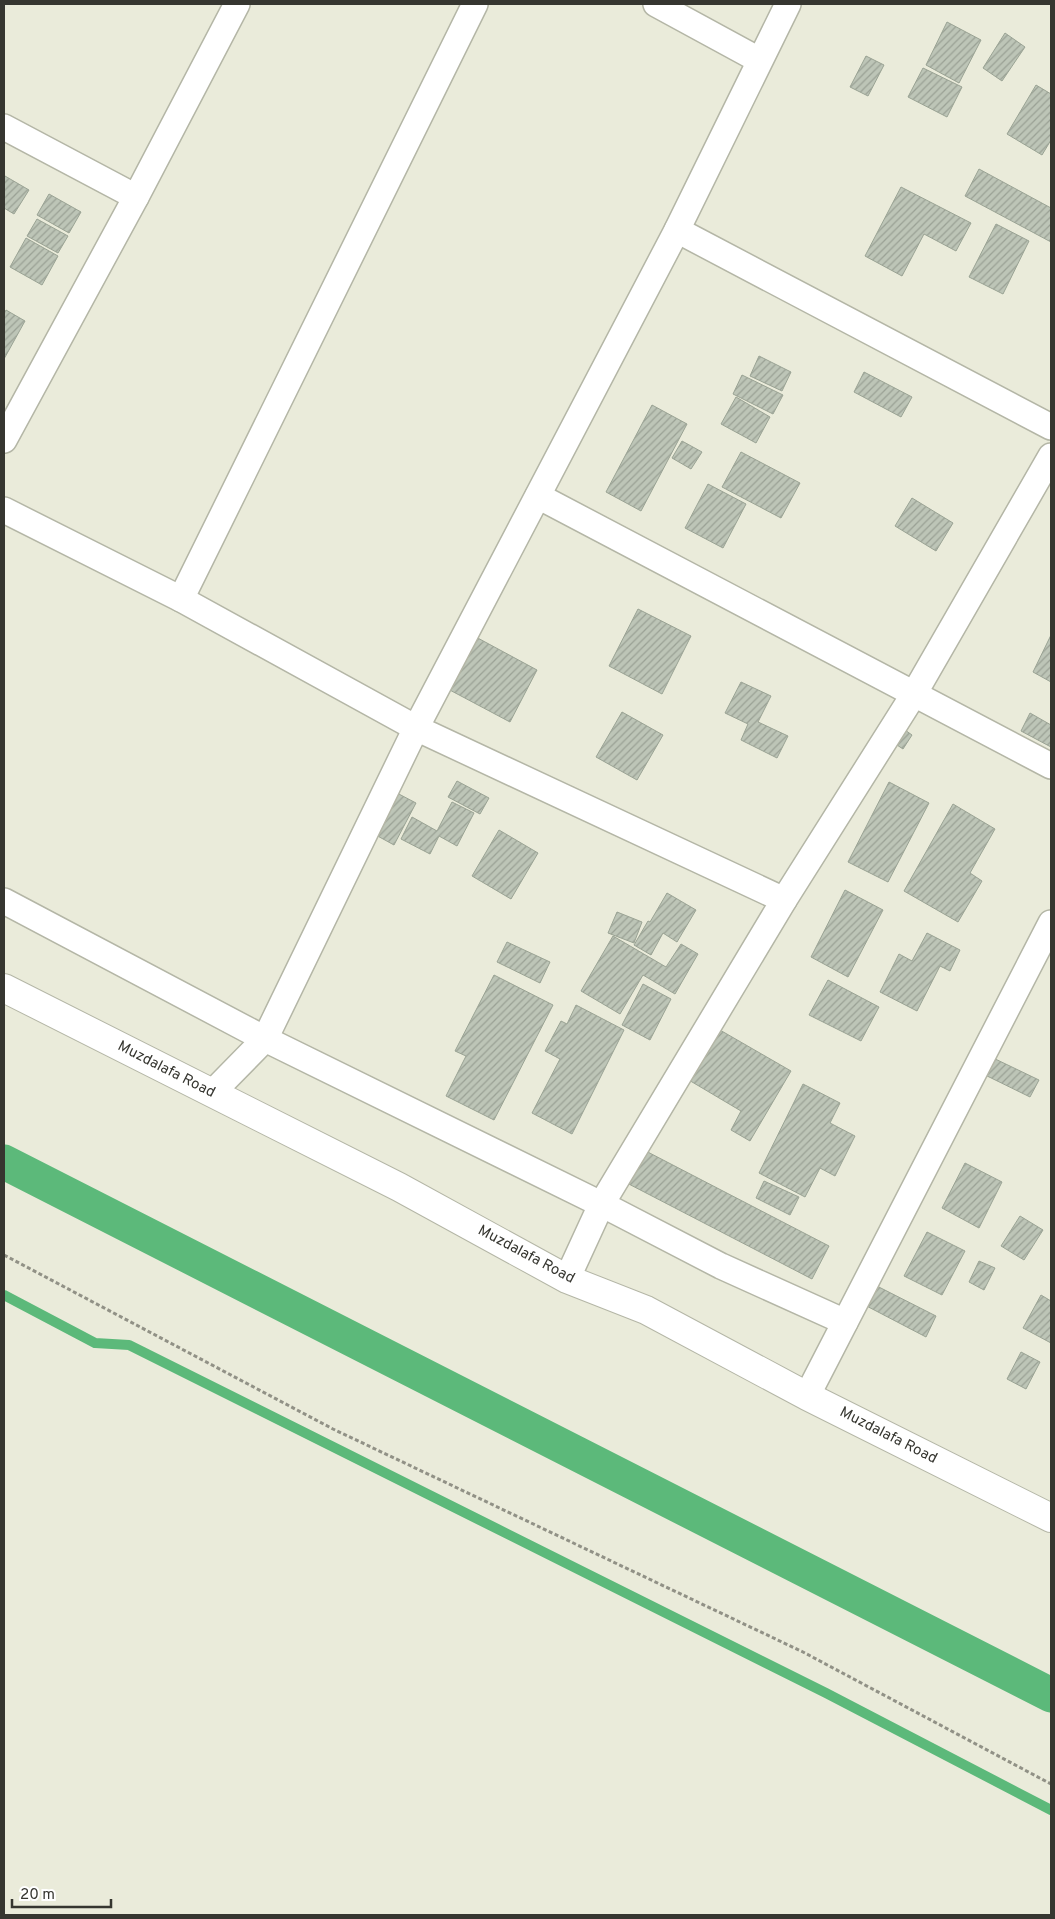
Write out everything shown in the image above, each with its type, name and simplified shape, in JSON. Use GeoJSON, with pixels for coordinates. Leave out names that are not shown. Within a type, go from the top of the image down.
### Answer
{"type":"FeatureCollection","features":[{"type":"Feature","properties":{"kind":"street"},"geometry":{"type":"LineString","coordinates":[[4,440],[136,197],[236,4]]}},
{"type":"Feature","properties":{"kind":"street"},"geometry":{"type":"LineString","coordinates":[[181,599],[475,4]]}},
{"type":"Feature","properties":{"kind":"street"},"geometry":{"type":"LineString","coordinates":[[656,4],[759,60]]}},
{"type":"Feature","properties":{"kind":"street"},"geometry":{"type":"LineString","coordinates":[[212,1093],[265,1039],[416,728],[676,230],[788,4]]}},
{"type":"Feature","properties":{"kind":"street"},"geometry":{"type":"LineString","coordinates":[[4,127],[136,197]]}},
{"type":"Feature","properties":{"kind":"street"},"geometry":{"type":"LineString","coordinates":[[676,230],[1051,427]]}},
{"type":"Feature","properties":{"kind":"street"},"geometry":{"type":"LineString","coordinates":[[568,1279],[602,1205],[784,900],[914,694],[1051,456]]}},
{"type":"Feature","properties":{"kind":"street"},"geometry":{"type":"LineString","coordinates":[[538,496],[1051,766]]}},
{"type":"Feature","properties":{"kind":"street"},"geometry":{"type":"LineString","coordinates":[[4,510],[181,599],[416,728],[784,900]]}},
{"type":"Feature","properties":{"kind":"street"},"geometry":{"type":"LineString","coordinates":[[4,901],[265,1039],[722,1266],[845,1322]]}},
{"type":"Feature","properties":{"kind":"street"},"geometry":{"type":"LineString","coordinates":[[807,1396],[1051,924]]}},
{"type":"Feature","properties":{"kind":"street","name":"Muzdalafa Road"},"geometry":{"type":"LineString","coordinates":[[4,988],[399,1187],[568,1279],[646,1310],[807,1396],[1051,1518]]}},
{"type":"Feature","properties":{"kind":"path"},"geometry":{"type":"LineString","coordinates":[[4,1256],[334,1429],[803,1652],[1051,1784]]}},
{"type":"Feature","properties":{"kind":"building"},"geometry":{"type":"Polygon","coordinates":[[[947,22],[981,40],[959,83],[926,65],[947,22]]]}},
{"type":"Feature","properties":{"kind":"building"},"geometry":{"type":"Polygon","coordinates":[[[1005,33],[1025,47],[1002,81],[983,68],[1005,33]]]}},
{"type":"Feature","properties":{"kind":"building"},"geometry":{"type":"Polygon","coordinates":[[[866,56],[884,65],[868,96],[850,87],[866,56]]]}},
{"type":"Feature","properties":{"kind":"building"},"geometry":{"type":"Polygon","coordinates":[[[923,68],[962,87],[947,117],[908,97],[923,68]]]}},
{"type":"Feature","properties":{"kind":"building"},"geometry":{"type":"Polygon","coordinates":[[[1036,85],[1051,94],[1051,140],[1042,155],[1007,134],[1036,85]]]}},
{"type":"Feature","properties":{"kind":"building"},"geometry":{"type":"Polygon","coordinates":[[[979,169],[1051,208],[1051,242],[965,196],[979,169]]]}},
{"type":"Feature","properties":{"kind":"building"},"geometry":{"type":"Polygon","coordinates":[[[5,176],[29,190],[14,214],[4,208],[5,176]]]}},
{"type":"Feature","properties":{"kind":"building"},"geometry":{"type":"Polygon","coordinates":[[[901,187],[971,223],[956,251],[924,234],[902,276],[865,256],[901,187]]]}},
{"type":"Feature","properties":{"kind":"building"},"geometry":{"type":"Polygon","coordinates":[[[49,194],[81,212],[69,233],[37,215],[49,194]]]}},
{"type":"Feature","properties":{"kind":"building"},"geometry":{"type":"Polygon","coordinates":[[[37,219],[68,236],[58,253],[27,236],[37,219]]]}},
{"type":"Feature","properties":{"kind":"building"},"geometry":{"type":"Polygon","coordinates":[[[996,224],[1029,241],[1003,294],[969,277],[996,224]]]}},
{"type":"Feature","properties":{"kind":"building"},"geometry":{"type":"Polygon","coordinates":[[[26,238],[58,256],[42,285],[10,267],[26,238]]]}},
{"type":"Feature","properties":{"kind":"building"},"geometry":{"type":"Polygon","coordinates":[[[6,310],[25,321],[4,359],[4,314],[6,310]]]}},
{"type":"Feature","properties":{"kind":"building"},"geometry":{"type":"Polygon","coordinates":[[[759,356],[791,372],[782,391],[750,376],[759,356]]]}},
{"type":"Feature","properties":{"kind":"building"},"geometry":{"type":"Polygon","coordinates":[[[864,372],[912,397],[901,417],[854,392],[864,372]]]}},
{"type":"Feature","properties":{"kind":"building"},"geometry":{"type":"Polygon","coordinates":[[[742,375],[783,395],[773,414],[733,394],[742,375]]]}},
{"type":"Feature","properties":{"kind":"building"},"geometry":{"type":"Polygon","coordinates":[[[736,397],[770,417],[756,443],[721,424],[736,397]]]}},
{"type":"Feature","properties":{"kind":"building"},"geometry":{"type":"Polygon","coordinates":[[[652,405],[687,424],[641,511],[606,492],[652,405]]]}},
{"type":"Feature","properties":{"kind":"building"},"geometry":{"type":"Polygon","coordinates":[[[682,441],[702,452],[691,469],[672,458],[682,441]]]}},
{"type":"Feature","properties":{"kind":"building"},"geometry":{"type":"Polygon","coordinates":[[[741,452],[800,483],[781,518],[722,487],[741,452]]]}},
{"type":"Feature","properties":{"kind":"building"},"geometry":{"type":"Polygon","coordinates":[[[708,484],[746,504],[723,548],[685,528],[708,484]]]}},
{"type":"Feature","properties":{"kind":"building"},"geometry":{"type":"Polygon","coordinates":[[[912,498],[953,523],[936,551],[895,526],[912,498]]]}},
{"type":"Feature","properties":{"kind":"building"},"geometry":{"type":"Polygon","coordinates":[[[638,609],[691,636],[662,694],[609,666],[638,609]]]}},
{"type":"Feature","properties":{"kind":"building"},"geometry":{"type":"Polygon","coordinates":[[[1051,635],[1051,682],[1033,672],[1051,635]]]}},
{"type":"Feature","properties":{"kind":"building"},"geometry":{"type":"Polygon","coordinates":[[[474,636],[537,670],[510,722],[446,688],[474,636]]]}},
{"type":"Feature","properties":{"kind":"building"},"geometry":{"type":"Polygon","coordinates":[[[741,682],[771,696],[758,722],[788,736],[777,758],[741,740],[748,724],[725,713],[741,682]]]}},
{"type":"Feature","properties":{"kind":"building"},"geometry":{"type":"Polygon","coordinates":[[[622,712],[663,735],[637,780],[596,757],[622,712]]]}},
{"type":"Feature","properties":{"kind":"building"},"geometry":{"type":"Polygon","coordinates":[[[1030,713],[1051,725],[1051,747],[1021,731],[1030,713]]]}},
{"type":"Feature","properties":{"kind":"building"},"geometry":{"type":"Polygon","coordinates":[[[895,723],[912,735],[903,749],[885,737],[895,723]]]}},
{"type":"Feature","properties":{"kind":"building"},"geometry":{"type":"Polygon","coordinates":[[[457,781],[489,798],[480,814],[448,797],[457,781]]]}},
{"type":"Feature","properties":{"kind":"building"},"geometry":{"type":"Polygon","coordinates":[[[889,782],[929,803],[888,882],[848,862],[889,782]]]}},
{"type":"Feature","properties":{"kind":"building"},"geometry":{"type":"Polygon","coordinates":[[[395,792],[416,803],[394,845],[374,834],[395,792]]]}},
{"type":"Feature","properties":{"kind":"building"},"geometry":{"type":"Polygon","coordinates":[[[452,802],[474,813],[457,846],[439,836],[430,854],[401,839],[412,817],[437,831],[452,802]]]}},
{"type":"Feature","properties":{"kind":"building"},"geometry":{"type":"Polygon","coordinates":[[[953,804],[995,829],[970,873],[982,881],[958,922],[904,891],[953,804]]]}},
{"type":"Feature","properties":{"kind":"building"},"geometry":{"type":"Polygon","coordinates":[[[499,830],[538,853],[511,899],[472,876],[499,830]]]}},
{"type":"Feature","properties":{"kind":"building"},"geometry":{"type":"Polygon","coordinates":[[[845,890],[883,910],[848,977],[811,957],[845,890]]]}},
{"type":"Feature","properties":{"kind":"building"},"geometry":{"type":"Polygon","coordinates":[[[667,893],[696,910],[677,942],[663,933],[651,955],[634,945],[667,893]]]}},
{"type":"Feature","properties":{"kind":"building"},"geometry":{"type":"Polygon","coordinates":[[[617,912],[642,922],[634,943],[608,933],[617,912]]]}},
{"type":"Feature","properties":{"kind":"building"},"geometry":{"type":"Polygon","coordinates":[[[927,933],[960,950],[950,971],[940,966],[917,1011],[880,992],[899,954],[912,961],[927,933]]]}},
{"type":"Feature","properties":{"kind":"building"},"geometry":{"type":"Polygon","coordinates":[[[613,936],[666,967],[681,944],[698,954],[675,994],[643,975],[620,1014],[581,991],[613,936]]]}},
{"type":"Feature","properties":{"kind":"building"},"geometry":{"type":"Polygon","coordinates":[[[507,942],[550,962],[540,983],[497,962],[507,942]]]}},
{"type":"Feature","properties":{"kind":"building"},"geometry":{"type":"Polygon","coordinates":[[[494,975],[553,1005],[494,1120],[446,1096],[466,1056],[455,1051],[494,975]]]}},
{"type":"Feature","properties":{"kind":"building"},"geometry":{"type":"Polygon","coordinates":[[[828,980],[879,1007],[861,1041],[809,1015],[828,980]]]}},
{"type":"Feature","properties":{"kind":"building"},"geometry":{"type":"Polygon","coordinates":[[[643,984],[671,999],[650,1040],[622,1025],[643,984]]]}},
{"type":"Feature","properties":{"kind":"building"},"geometry":{"type":"Polygon","coordinates":[[[576,1005],[624,1030],[572,1134],[532,1113],[560,1059],[545,1051],[561,1021],[567,1024],[576,1005]]]}},
{"type":"Feature","properties":{"kind":"building"},"geometry":{"type":"Polygon","coordinates":[[[713,1026],[791,1071],[750,1141],[731,1130],[741,1111],[682,1076],[713,1026]]]}},
{"type":"Feature","properties":{"kind":"building"},"geometry":{"type":"Polygon","coordinates":[[[989,1056],[1039,1080],[1030,1097],[981,1073],[989,1056]]]}},
{"type":"Feature","properties":{"kind":"building"},"geometry":{"type":"Polygon","coordinates":[[[803,1084],[840,1103],[830,1123],[855,1136],[835,1176],[820,1168],[805,1197],[759,1173],[803,1084]]]}},
{"type":"Feature","properties":{"kind":"building"},"geometry":{"type":"Polygon","coordinates":[[[640,1148],[829,1246],[812,1279],[623,1181],[640,1148]]]}},
{"type":"Feature","properties":{"kind":"building"},"geometry":{"type":"Polygon","coordinates":[[[965,1163],[1002,1182],[979,1228],[942,1208],[965,1163]]]}},
{"type":"Feature","properties":{"kind":"building"},"geometry":{"type":"Polygon","coordinates":[[[764,1181],[799,1197],[790,1215],[756,1198],[764,1181]]]}},
{"type":"Feature","properties":{"kind":"building"},"geometry":{"type":"Polygon","coordinates":[[[1020,1216],[1043,1230],[1024,1260],[1001,1246],[1020,1216]]]}},
{"type":"Feature","properties":{"kind":"building"},"geometry":{"type":"Polygon","coordinates":[[[927,1232],[965,1251],[942,1295],[904,1276],[927,1232]]]}},
{"type":"Feature","properties":{"kind":"building"},"geometry":{"type":"Polygon","coordinates":[[[979,1261],[995,1268],[984,1290],[969,1282],[979,1261]]]}},
{"type":"Feature","properties":{"kind":"building"},"geometry":{"type":"Polygon","coordinates":[[[867,1281],[936,1316],[926,1337],[857,1301],[867,1281]]]}},
{"type":"Feature","properties":{"kind":"building"},"geometry":{"type":"Polygon","coordinates":[[[1041,1295],[1051,1301],[1051,1343],[1023,1328],[1041,1295]]]}},
{"type":"Feature","properties":{"kind":"building"},"geometry":{"type":"Polygon","coordinates":[[[1021,1352],[1040,1362],[1026,1389],[1007,1379],[1021,1352]]]}},
{"type":"Feature","properties":{"kind":"waterway"},"geometry":{"type":"LineString","coordinates":[[4,1162],[1051,1695]]}},
{"type":"Feature","properties":{"kind":"waterway"},"geometry":{"type":"LineString","coordinates":[[4,1295],[95,1343],[129,1345],[826,1693],[1051,1810]]}}]}
